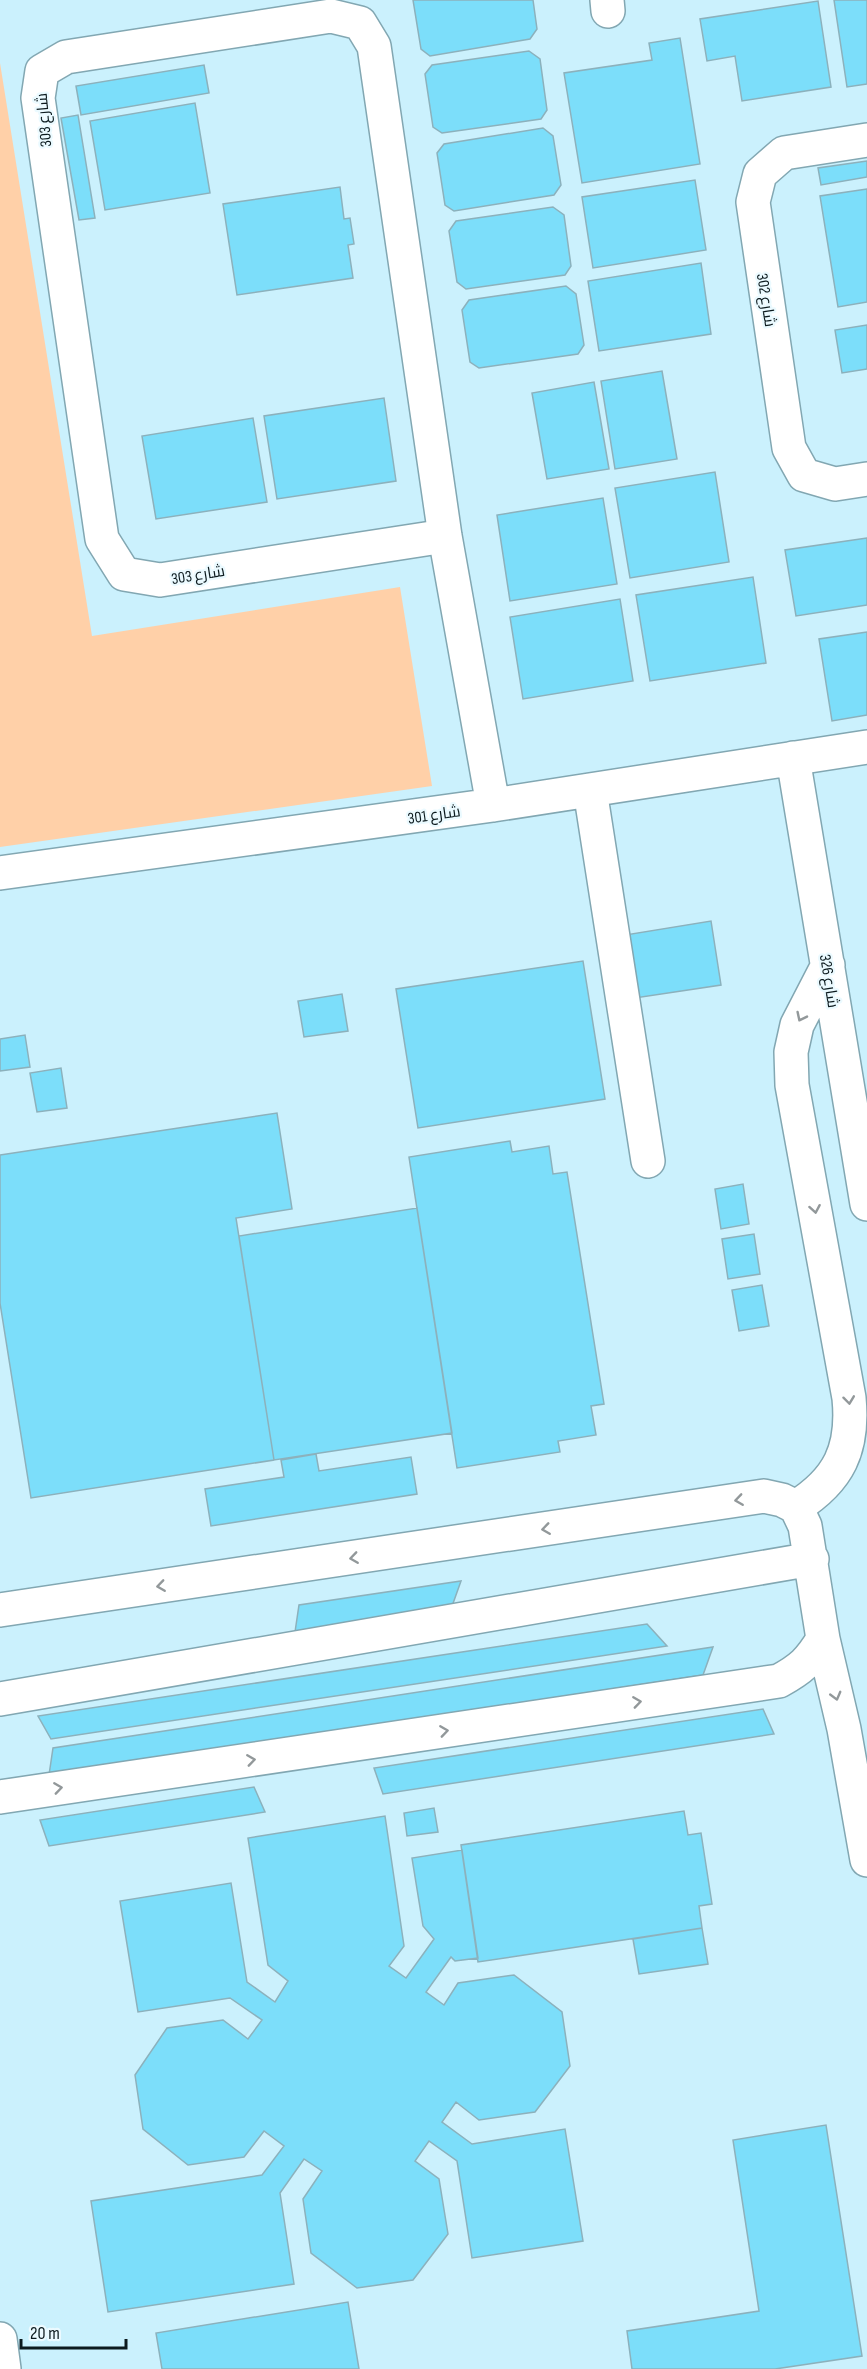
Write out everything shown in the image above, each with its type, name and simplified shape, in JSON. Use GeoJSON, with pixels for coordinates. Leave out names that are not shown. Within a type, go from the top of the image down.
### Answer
{"type":"FeatureCollection","features":[{"type":"Feature","properties":{"kind":"street","name":"شارع 303"},"geometry":{"type":"LineString","coordinates":[[446,536],[160,580],[124,574],[102,539],[38,98],[42,71],[66,57],[331,16],[360,23],[374,46],[446,536],[494,806]]}},
{"type":"Feature","properties":{"kind":"street","name":"شارع 302"},"geometry":{"type":"LineString","coordinates":[[867,140],[784,153],[760,174],[753,202],[789,448],[804,475],[835,484],[867,479]]}},
{"type":"Feature","properties":{"kind":"street","name":"شارع 301"},"geometry":{"type":"LineString","coordinates":[[0,873],[494,806],[867,747]]}},
{"type":"Feature","properties":{"kind":"street","name":"شارع 326"},"geometry":{"type":"LineString","coordinates":[[793,758],[867,1204]]}},
{"type":"Feature","properties":{"kind":"street"},"geometry":{"type":"LineString","coordinates":[[590,790],[648,1161]]}},
{"type":"Feature","properties":{"kind":"street"},"geometry":{"type":"LineString","coordinates":[[796,1507],[814,1495],[836,1471],[849,1442],[851,1420],[792,1085],[791,1052],[797,1025],[828,965]]}},
{"type":"Feature","properties":{"kind":"street"},"geometry":{"type":"LineString","coordinates":[[0,1610],[764,1496],[782,1500],[796,1507],[806,1526],[823,1639],[844,1729],[867,1860]]}},
{"type":"Feature","properties":{"kind":"street"},"geometry":{"type":"LineString","coordinates":[[0,1699],[812,1559]]}},
{"type":"Feature","properties":{"kind":"street"},"geometry":{"type":"LineString","coordinates":[[0,1797],[779,1681],[799,1671],[812,1658],[823,1639]]}},
{"type":"Feature","properties":{"kind":"street"},"geometry":{"type":"LineString","coordinates":[[0,2339],[4,2369]]}},
{"type":"Feature","properties":{"kind":"shaded area"},"geometry":{"type":"Polygon","coordinates":[[[0,63],[92,636],[400,587],[432,786],[0,847],[0,63]]]}},
{"type":"Feature","properties":{"kind":"building"},"geometry":{"type":"Polygon","coordinates":[[[413,0],[533,0],[537,29],[530,39],[430,56],[421,49],[413,0]]]}},
{"type":"Feature","properties":{"kind":"building"},"geometry":{"type":"Polygon","coordinates":[[[834,0],[867,0],[867,84],[847,87],[834,0]]]}},
{"type":"Feature","properties":{"kind":"building"},"geometry":{"type":"Polygon","coordinates":[[[818,1],[831,87],[742,101],[735,56],[707,61],[700,19],[818,1]]]}},
{"type":"Feature","properties":{"kind":"building"},"geometry":{"type":"Polygon","coordinates":[[[680,38],[700,164],[582,183],[564,73],[652,60],[649,43],[680,38]]]}},
{"type":"Feature","properties":{"kind":"building"},"geometry":{"type":"Polygon","coordinates":[[[529,51],[540,59],[547,110],[541,119],[442,133],[433,127],[425,74],[432,65],[529,51]]]}},
{"type":"Feature","properties":{"kind":"building"},"geometry":{"type":"Polygon","coordinates":[[[204,65],[209,93],[81,115],[76,86],[204,65]]]}},
{"type":"Feature","properties":{"kind":"building"},"geometry":{"type":"Polygon","coordinates":[[[195,103],[210,193],[105,210],[90,121],[195,103]]]}},
{"type":"Feature","properties":{"kind":"building"},"geometry":{"type":"Polygon","coordinates":[[[78,115],[95,218],[79,220],[61,118],[78,115]]]}},
{"type":"Feature","properties":{"kind":"building"},"geometry":{"type":"Polygon","coordinates":[[[543,128],[553,136],[561,185],[554,195],[454,211],[445,205],[437,153],[444,144],[543,128]]]}},
{"type":"Feature","properties":{"kind":"building"},"geometry":{"type":"Polygon","coordinates":[[[867,161],[867,177],[821,185],[818,168],[867,161]]]}},
{"type":"Feature","properties":{"kind":"building"},"geometry":{"type":"Polygon","coordinates":[[[695,180],[706,250],[593,268],[582,197],[695,180]]]}},
{"type":"Feature","properties":{"kind":"building"},"geometry":{"type":"Polygon","coordinates":[[[340,187],[344,219],[350,218],[354,244],[348,245],[353,278],[237,295],[223,204],[340,187]]]}},
{"type":"Feature","properties":{"kind":"building"},"geometry":{"type":"Polygon","coordinates":[[[867,189],[867,302],[838,307],[820,196],[867,189]]]}},
{"type":"Feature","properties":{"kind":"building"},"geometry":{"type":"Polygon","coordinates":[[[553,207],[564,215],[571,266],[565,275],[466,289],[457,282],[449,231],[456,221],[553,207]]]}},
{"type":"Feature","properties":{"kind":"building"},"geometry":{"type":"Polygon","coordinates":[[[701,263],[711,334],[599,351],[588,281],[701,263]]]}},
{"type":"Feature","properties":{"kind":"building"},"geometry":{"type":"Polygon","coordinates":[[[566,286],[576,294],[584,345],[578,354],[479,368],[470,362],[462,310],[469,300],[566,286]]]}},
{"type":"Feature","properties":{"kind":"building"},"geometry":{"type":"Polygon","coordinates":[[[867,325],[867,369],[842,373],[835,330],[867,325]]]}},
{"type":"Feature","properties":{"kind":"building"},"geometry":{"type":"Polygon","coordinates":[[[662,371],[677,459],[615,469],[601,381],[662,371]]]}},
{"type":"Feature","properties":{"kind":"building"},"geometry":{"type":"Polygon","coordinates":[[[594,382],[609,469],[547,479],[532,393],[594,382]]]}},
{"type":"Feature","properties":{"kind":"building"},"geometry":{"type":"Polygon","coordinates":[[[384,398],[396,481],[277,499],[264,416],[384,398]]]}},
{"type":"Feature","properties":{"kind":"building"},"geometry":{"type":"Polygon","coordinates":[[[253,418],[267,502],[156,519],[142,436],[253,418]]]}},
{"type":"Feature","properties":{"kind":"building"},"geometry":{"type":"Polygon","coordinates":[[[715,472],[729,562],[630,578],[615,488],[715,472]]]}},
{"type":"Feature","properties":{"kind":"building"},"geometry":{"type":"Polygon","coordinates":[[[603,498],[617,584],[510,601],[497,515],[603,498]]]}},
{"type":"Feature","properties":{"kind":"building"},"geometry":{"type":"Polygon","coordinates":[[[867,538],[867,605],[796,616],[785,550],[867,538]]]}},
{"type":"Feature","properties":{"kind":"building"},"geometry":{"type":"Polygon","coordinates":[[[753,577],[766,663],[650,681],[636,595],[753,577]]]}},
{"type":"Feature","properties":{"kind":"building"},"geometry":{"type":"Polygon","coordinates":[[[620,599],[633,681],[523,699],[510,617],[620,599]]]}},
{"type":"Feature","properties":{"kind":"building"},"geometry":{"type":"Polygon","coordinates":[[[867,632],[867,715],[832,721],[819,639],[867,632]]]}},
{"type":"Feature","properties":{"kind":"building"},"geometry":{"type":"Polygon","coordinates":[[[711,921],[721,985],[635,998],[625,935],[711,921]]]}},
{"type":"Feature","properties":{"kind":"building"},"geometry":{"type":"Polygon","coordinates":[[[583,961],[605,1099],[418,1128],[396,989],[583,961]]]}},
{"type":"Feature","properties":{"kind":"building"},"geometry":{"type":"Polygon","coordinates":[[[342,994],[348,1031],[304,1037],[298,1001],[342,994]]]}},
{"type":"Feature","properties":{"kind":"building"},"geometry":{"type":"Polygon","coordinates":[[[25,1035],[30,1067],[0,1071],[0,1039],[25,1035]]]}},
{"type":"Feature","properties":{"kind":"building"},"geometry":{"type":"Polygon","coordinates":[[[61,1068],[67,1108],[37,1112],[30,1073],[61,1068]]]}},
{"type":"Feature","properties":{"kind":"building"},"geometry":{"type":"Polygon","coordinates":[[[277,1113],[292,1209],[236,1218],[274,1460],[31,1498],[0,1303],[0,1155],[277,1113]]]}},
{"type":"Feature","properties":{"kind":"building"},"geometry":{"type":"Polygon","coordinates":[[[510,1141],[512,1152],[549,1146],[553,1174],[567,1172],[604,1404],[591,1406],[596,1435],[558,1441],[560,1452],[457,1468],[409,1157],[510,1141]]]}},
{"type":"Feature","properties":{"kind":"building"},"geometry":{"type":"Polygon","coordinates":[[[743,1184],[749,1224],[721,1229],[715,1189],[743,1184]]]}},
{"type":"Feature","properties":{"kind":"building"},"geometry":{"type":"Polygon","coordinates":[[[417,1208],[452,1433],[274,1460],[239,1236],[417,1208]]]}},
{"type":"Feature","properties":{"kind":"building"},"geometry":{"type":"Polygon","coordinates":[[[754,1234],[760,1274],[728,1279],[722,1239],[754,1234]]]}},
{"type":"Feature","properties":{"kind":"building"},"geometry":{"type":"Polygon","coordinates":[[[762,1285],[769,1326],[739,1331],[732,1290],[762,1285]]]}},
{"type":"Feature","properties":{"kind":"building"},"geometry":{"type":"Polygon","coordinates":[[[316,1454],[319,1471],[411,1457],[417,1494],[211,1526],[205,1489],[284,1477],[281,1460],[316,1454]]]}},
{"type":"Feature","properties":{"kind":"building"},"geometry":{"type":"Polygon","coordinates":[[[461,1581],[451,1609],[295,1632],[299,1605],[461,1581]]]}},
{"type":"Feature","properties":{"kind":"building"},"geometry":{"type":"Polygon","coordinates":[[[647,1624],[667,1646],[51,1739],[38,1716],[647,1624]]]}},
{"type":"Feature","properties":{"kind":"building"},"geometry":{"type":"Polygon","coordinates":[[[713,1647],[703,1675],[49,1775],[53,1748],[713,1647]]]}},
{"type":"Feature","properties":{"kind":"building"},"geometry":{"type":"Polygon","coordinates":[[[763,1709],[774,1734],[383,1794],[374,1768],[763,1709]]]}},
{"type":"Feature","properties":{"kind":"building"},"geometry":{"type":"Polygon","coordinates":[[[254,1787],[265,1812],[49,1846],[40,1820],[254,1787]]]}},
{"type":"Feature","properties":{"kind":"building"},"geometry":{"type":"Polygon","coordinates":[[[434,1808],[438,1832],[407,1836],[404,1813],[434,1808]]]}},
{"type":"Feature","properties":{"kind":"building"},"geometry":{"type":"Polygon","coordinates":[[[684,1811],[688,1835],[701,1833],[712,1904],[699,1906],[702,1928],[478,1962],[461,1845],[684,1811]]]}},
{"type":"Feature","properties":{"kind":"building"},"geometry":{"type":"Polygon","coordinates":[[[385,1816],[404,1946],[389,1966],[406,1978],[434,1939],[423,1926],[412,1858],[462,1850],[478,1958],[455,1961],[451,1957],[426,1992],[444,2005],[458,1983],[514,1975],[562,2012],[570,2066],[535,2112],[479,2120],[456,2102],[442,2122],[472,2144],[565,2129],[583,2241],[472,2258],[457,2161],[429,2141],[415,2161],[439,2179],[448,2234],[413,2280],[357,2288],[311,2253],[303,2199],[322,2171],[304,2159],[280,2193],[294,2284],[108,2312],[91,2201],[262,2175],[284,2146],[264,2131],[244,2157],[188,2165],[143,2129],[135,2075],[167,2028],[223,2020],[248,2039],[262,2020],[230,1998],[138,2012],[120,1901],[231,1883],[247,1982],[275,2002],[288,1981],[268,1965],[248,1838],[385,1816]]]}},
{"type":"Feature","properties":{"kind":"building"},"geometry":{"type":"Polygon","coordinates":[[[702,1928],[708,1964],[639,1974],[633,1939],[702,1928]]]}},
{"type":"Feature","properties":{"kind":"building"},"geometry":{"type":"Polygon","coordinates":[[[826,2125],[862,2356],[775,2369],[632,2369],[627,2331],[759,2311],[733,2140],[826,2125]]]}},
{"type":"Feature","properties":{"kind":"building"},"geometry":{"type":"Polygon","coordinates":[[[348,2302],[359,2369],[162,2369],[156,2333],[348,2302]]]}}]}
